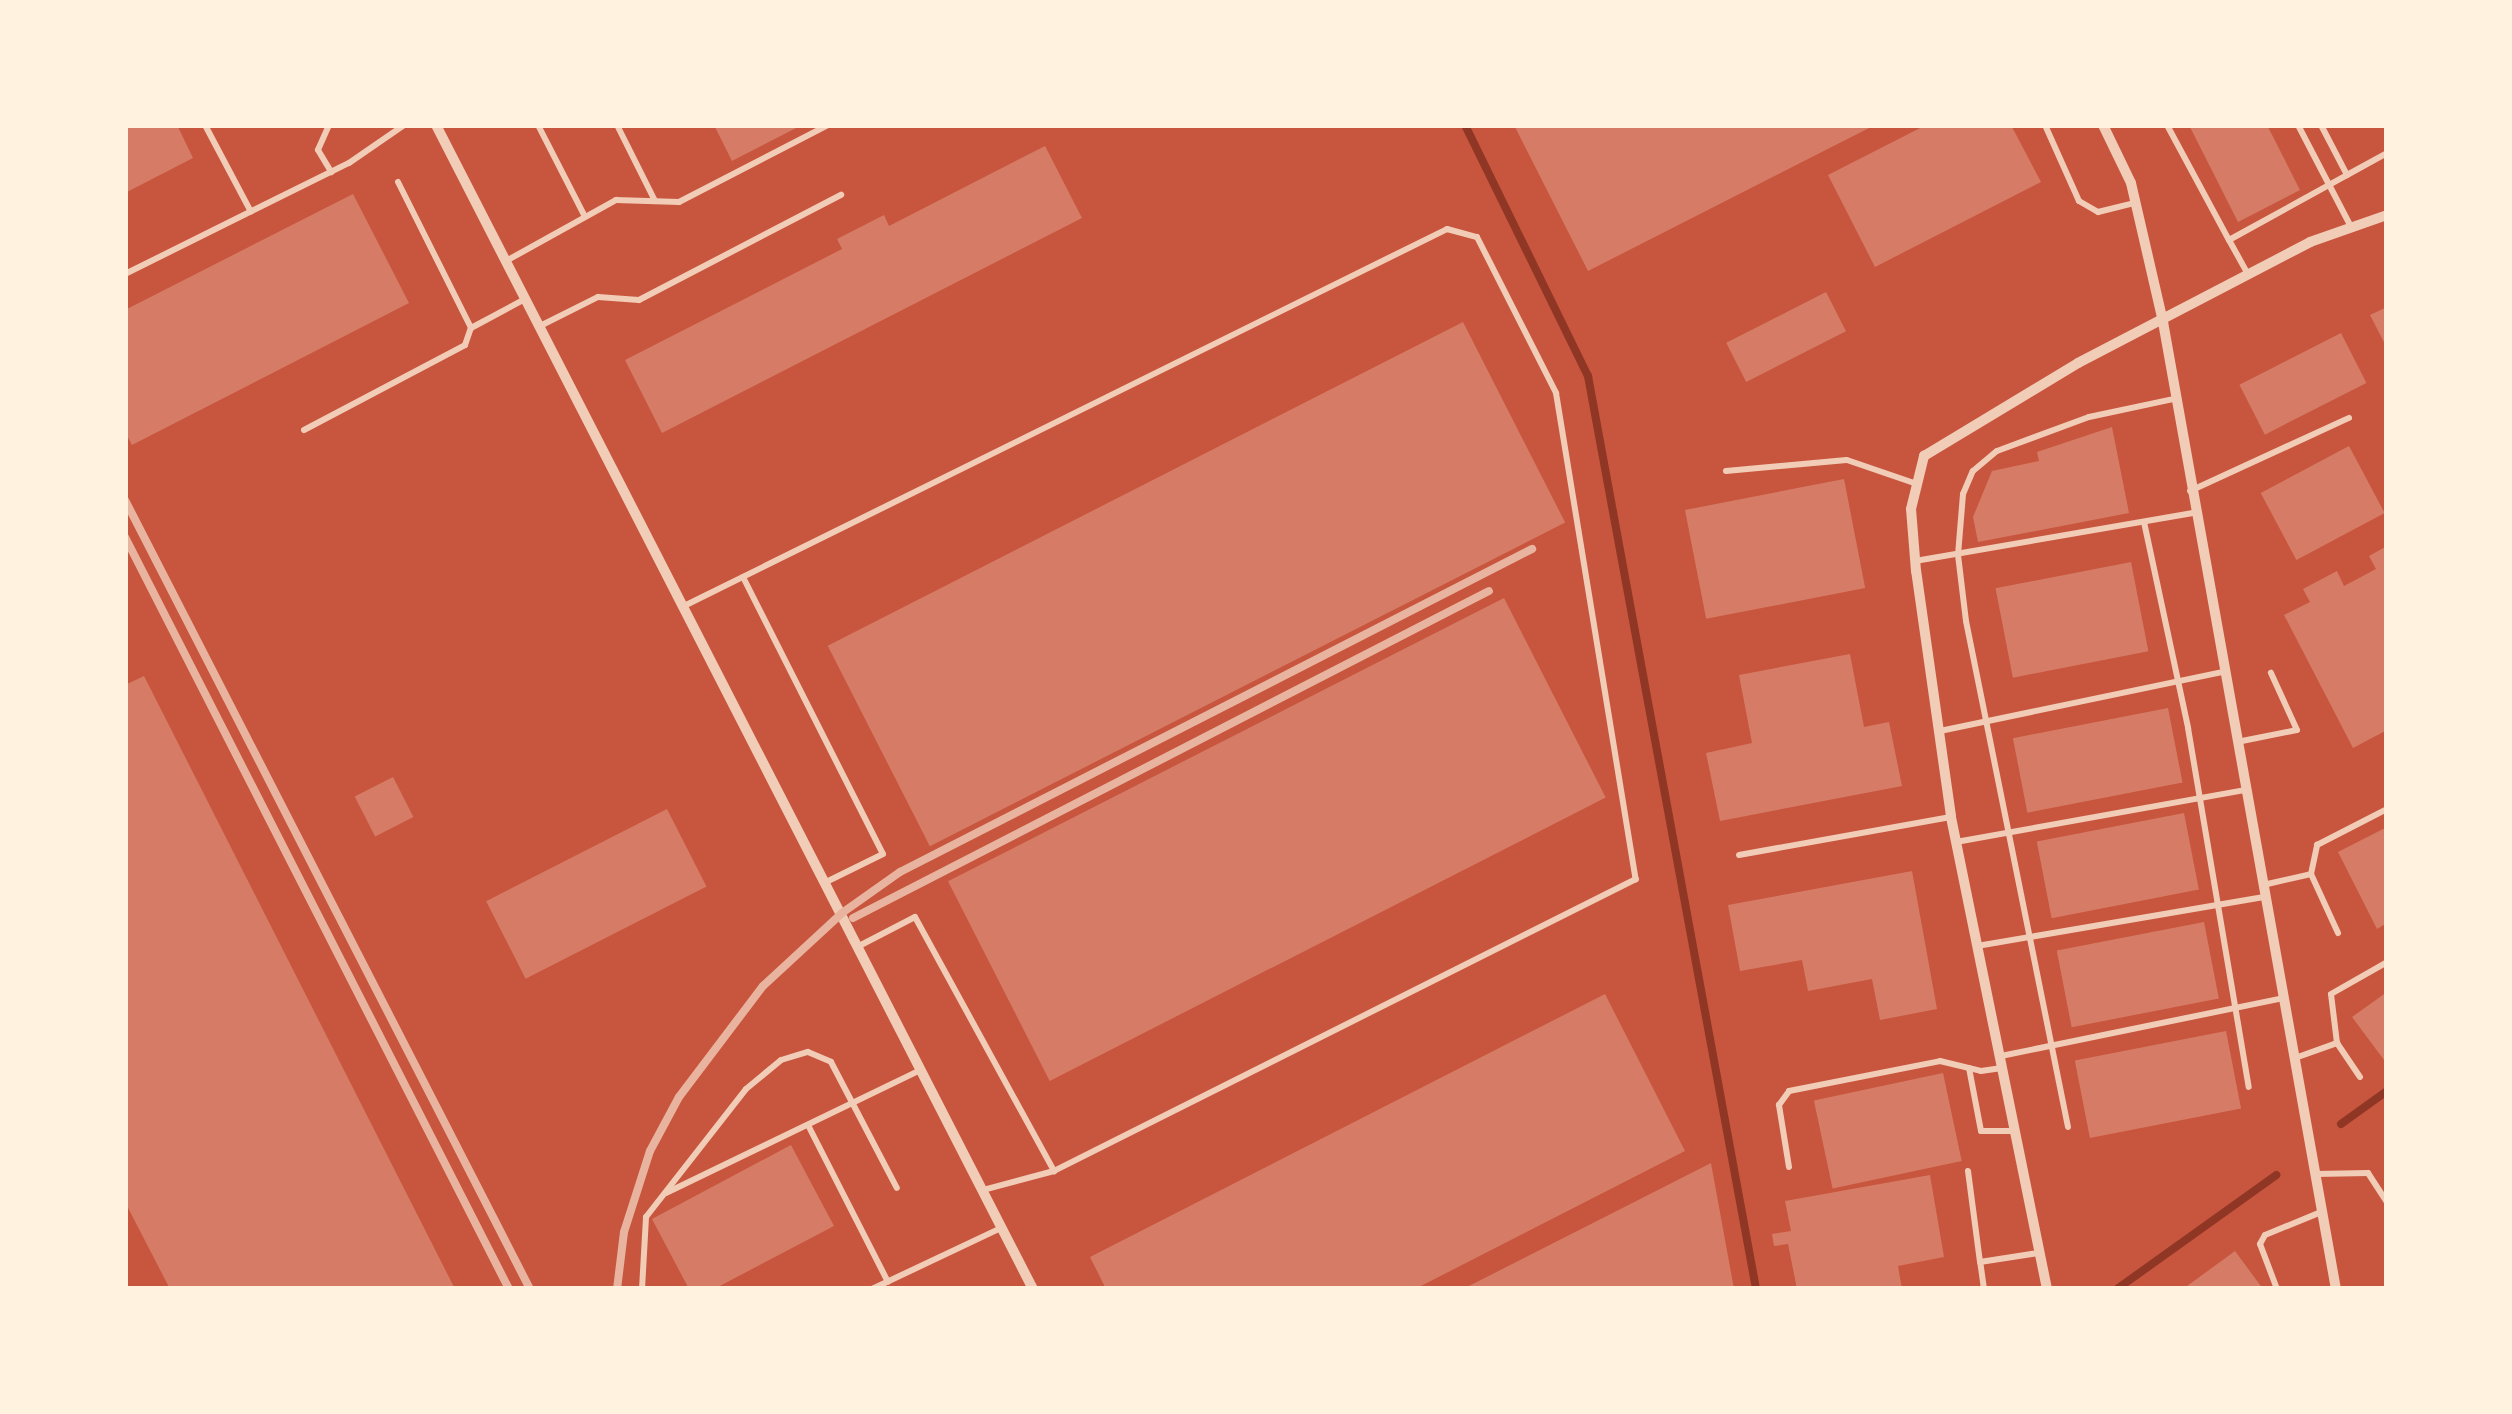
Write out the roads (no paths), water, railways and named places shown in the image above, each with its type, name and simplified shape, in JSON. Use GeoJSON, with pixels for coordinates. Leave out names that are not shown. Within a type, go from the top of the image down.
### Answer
{"type":"FeatureCollection","features":[{"type":"Feature","properties":{"kind":"street"},"geometry":{"type":"LineString","coordinates":[[436,125],[1033,1289]]}},
{"type":"Feature","properties":{"kind":"street"},"geometry":{"type":"LineString","coordinates":[[2102,125],[2136,203],[2162,322],[2188,492],[2336,1289]]}},
{"type":"Feature","properties":{"kind":"street"},"geometry":{"type":"LineString","coordinates":[[2047,1289],[1951,817],[1911,508],[1924,456],[1972,424],[2248,276],[2350,227],[2387,215]]}},
{"type":"Feature","properties":{"kind":"lane"},"geometry":{"type":"LineString","coordinates":[[204,125],[250,212]]}},
{"type":"Feature","properties":{"kind":"lane"},"geometry":{"type":"LineString","coordinates":[[330,125],[318,150],[331,172]]}},
{"type":"Feature","properties":{"kind":"lane"},"geometry":{"type":"LineString","coordinates":[[125,274],[331,172],[404,125]]}},
{"type":"Feature","properties":{"kind":"lane"},"geometry":{"type":"LineString","coordinates":[[538,125],[585,217]]}},
{"type":"Feature","properties":{"kind":"lane"},"geometry":{"type":"LineString","coordinates":[[616,125],[655,201]]}},
{"type":"Feature","properties":{"kind":"lane"},"geometry":{"type":"LineString","coordinates":[[506,261],[616,200],[679,202],[828,125]]}},
{"type":"Feature","properties":{"kind":"lane"},"geometry":{"type":"LineString","coordinates":[[2045,125],[2083,205],[2098,212],[2136,203]]}},
{"type":"Feature","properties":{"kind":"lane"},"geometry":{"type":"LineString","coordinates":[[2167,125],[2248,276]]}},
{"type":"Feature","properties":{"kind":"lane"},"geometry":{"type":"LineString","coordinates":[[2298,125],[2350,227]]}},
{"type":"Feature","properties":{"kind":"lane"},"geometry":{"type":"LineString","coordinates":[[2322,125],[2347,175]]}},
{"type":"Feature","properties":{"kind":"lane"},"geometry":{"type":"LineString","coordinates":[[2229,240],[2387,153]]}},
{"type":"Feature","properties":{"kind":"lane"},"geometry":{"type":"LineString","coordinates":[[398,182],[471,328]]}},
{"type":"Feature","properties":{"kind":"lane"},"geometry":{"type":"LineString","coordinates":[[540,326],[598,297],[639,300],[841,195]]}},
{"type":"Feature","properties":{"kind":"lane"},"geometry":{"type":"LineString","coordinates":[[684,606],[1447,229],[1477,237],[1556,393],[1636,879],[1054,1171],[983,1190]]}},
{"type":"Feature","properties":{"kind":"lane"},"geometry":{"type":"LineString","coordinates":[[304,430],[465,345],[471,328],[526,299]]}},
{"type":"Feature","properties":{"kind":"lane"},"geometry":{"type":"LineString","coordinates":[[2068,1127],[1958,556],[1963,494],[1973,471],[1997,450],[2089,417],[2174,398]]}},
{"type":"Feature","properties":{"kind":"lane"},"geometry":{"type":"LineString","coordinates":[[2188,492],[2349,418]]}},
{"type":"Feature","properties":{"kind":"lane"},"geometry":{"type":"LineString","coordinates":[[1726,471],[1847,460],[1917,484]]}},
{"type":"Feature","properties":{"kind":"lane"},"geometry":{"type":"LineString","coordinates":[[1915,561],[2192,513]]}},
{"type":"Feature","properties":{"kind":"lane"},"geometry":{"type":"LineString","coordinates":[[2144,522],[2178,680],[2249,1087]]}},
{"type":"Feature","properties":{"kind":"lane"},"geometry":{"type":"LineString","coordinates":[[742,577],[883,854],[826,882]]}},
{"type":"Feature","properties":{"kind":"lane"},"geometry":{"type":"LineString","coordinates":[[1939,732],[2222,672]]}},
{"type":"Feature","properties":{"kind":"lane"},"geometry":{"type":"LineString","coordinates":[[2235,742],[2297,730],[2272,673]]}},
{"type":"Feature","properties":{"kind":"lane"},"geometry":{"type":"LineString","coordinates":[[1956,842],[2244,790]]}},
{"type":"Feature","properties":{"kind":"lane"},"geometry":{"type":"LineString","coordinates":[[2338,933],[2311,874],[2317,845],[2387,809]]}},
{"type":"Feature","properties":{"kind":"lane"},"geometry":{"type":"LineString","coordinates":[[1739,856],[1951,817]]}},
{"type":"Feature","properties":{"kind":"lane"},"geometry":{"type":"LineString","coordinates":[[1978,946],[2216,906],[2311,874]]}},
{"type":"Feature","properties":{"kind":"lane"},"geometry":{"type":"LineString","coordinates":[[858,946],[915,917],[1054,1171]]}},
{"type":"Feature","properties":{"kind":"lane"},"geometry":{"type":"LineString","coordinates":[[2360,1077],[2337,1043],[2331,994],[2387,962]]}},
{"type":"Feature","properties":{"kind":"lane"},"geometry":{"type":"LineString","coordinates":[[1789,1167],[1779,1104],[1789,1090],[1940,1061],[1970,1068],[2055,1045],[2283,998]]}},
{"type":"Feature","properties":{"kind":"lane"},"geometry":{"type":"LineString","coordinates":[[2294,1058],[2337,1043]]}},
{"type":"Feature","properties":{"kind":"lane"},"geometry":{"type":"LineString","coordinates":[[642,1289],[646,1217],[746,1089],[781,1060],[808,1052],[831,1062],[897,1188]]}},
{"type":"Feature","properties":{"kind":"lane"},"geometry":{"type":"LineString","coordinates":[[1970,1068],[1981,1132],[2015,1131]]}},
{"type":"Feature","properties":{"kind":"lane"},"geometry":{"type":"LineString","coordinates":[[663,1194],[922,1070]]}},
{"type":"Feature","properties":{"kind":"lane"},"geometry":{"type":"LineString","coordinates":[[808,1124],[888,1282]]}},
{"type":"Feature","properties":{"kind":"lane"},"geometry":{"type":"LineString","coordinates":[[1968,1171],[1984,1289]]}},
{"type":"Feature","properties":{"kind":"lane"},"geometry":{"type":"LineString","coordinates":[[2316,1174],[2368,1173],[2387,1202]]}},
{"type":"Feature","properties":{"kind":"lane"},"geometry":{"type":"LineString","coordinates":[[2277,1289],[2260,1244],[2265,1235],[2322,1211]]}},
{"type":"Feature","properties":{"kind":"lane"},"geometry":{"type":"LineString","coordinates":[[872,1289],[1002,1227]]}},
{"type":"Feature","properties":{"kind":"lane"},"geometry":{"type":"LineString","coordinates":[[1980,1262],[2040,1252]]}},
{"type":"Feature","properties":{"kind":"waterway"},"geometry":{"type":"LineString","coordinates":[[1465,125],[1588,376],[1756,1289]]}},
{"type":"Feature","properties":{"kind":"waterway"},"geometry":{"type":"LineString","coordinates":[[2341,1124],[2387,1091]]}},
{"type":"Feature","properties":{"kind":"waterway"},"geometry":{"type":"LineString","coordinates":[[2117,1289],[2276,1175]]}},
{"type":"Feature","properties":{"kind":"railway"},"geometry":{"type":"LineString","coordinates":[[125,500],[530,1289]]}},
{"type":"Feature","properties":{"kind":"railway"},"geometry":{"type":"LineString","coordinates":[[125,537],[509,1289]]}},
{"type":"Feature","properties":{"kind":"railway"},"geometry":{"type":"LineString","coordinates":[[617,1289],[624,1232],[650,1151],[679,1097],[763,986],[842,913],[900,872],[1532,549]]}},
{"type":"Feature","properties":{"kind":"railway"},"geometry":{"type":"LineString","coordinates":[[853,918],[1489,591]]}}]}
